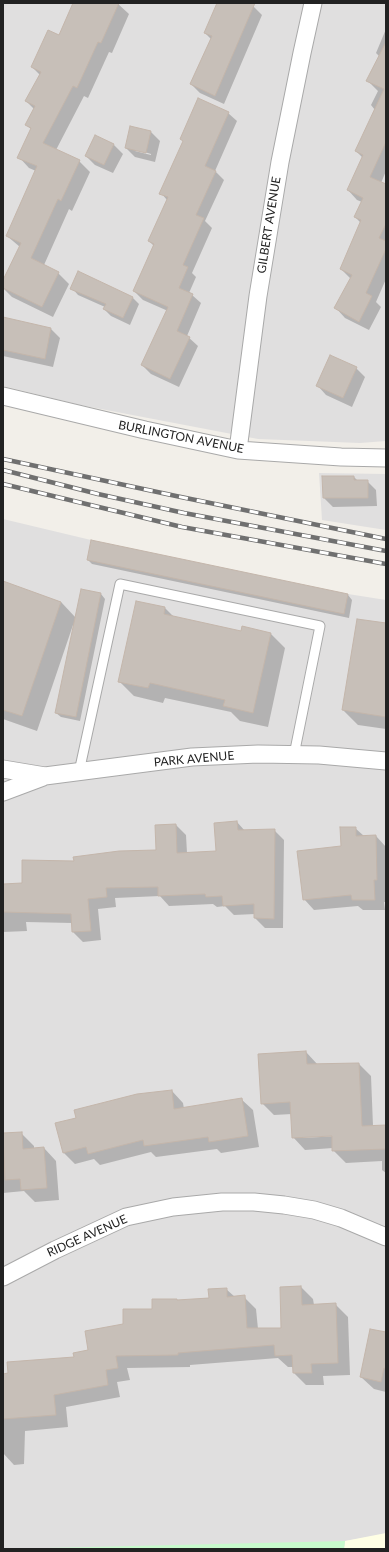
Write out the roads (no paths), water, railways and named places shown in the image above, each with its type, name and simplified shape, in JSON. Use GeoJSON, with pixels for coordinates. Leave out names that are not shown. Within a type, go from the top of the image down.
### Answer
{"type":"FeatureCollection","features":[{"type":"Feature","properties":{"kind":"street","name":"GILBERT AVENUE"},"geometry":{"type":"LineString","coordinates":[[238,450],[258,296],[280,162],[313,3]]}},
{"type":"Feature","properties":{"kind":"street","name":"BURLINGTON AVENUE"},"geometry":{"type":"LineString","coordinates":[[3,396],[145,430],[238,450],[341,457],[386,458]]}},
{"type":"Feature","properties":{"kind":"street","name":"PARK AVENUE"},"geometry":{"type":"LineString","coordinates":[[3,769],[45,776],[192,757],[258,754],[319,755],[386,760]]}},
{"type":"Feature","properties":{"kind":"street"},"geometry":{"type":"LineString","coordinates":[[3,792],[45,776]]}},
{"type":"Feature","properties":{"kind":"street","name":"RIDGE AVENUE"},"geometry":{"type":"LineString","coordinates":[[3,1277],[55,1250],[126,1217],[173,1207],[222,1202],[254,1202],[284,1205],[314,1210],[341,1218],[386,1237]]}},
{"type":"Feature","properties":{"kind":"lane"},"geometry":{"type":"LineString","coordinates":[[79,772],[120,584],[320,626],[294,755]]}},
{"type":"Feature","properties":{"kind":"railway"},"geometry":{"type":"LineString","coordinates":[[3,459],[386,539]]}},
{"type":"Feature","properties":{"kind":"railway"},"geometry":{"type":"LineString","coordinates":[[3,470],[98,494],[184,513],[386,551]]}},
{"type":"Feature","properties":{"kind":"railway"},"geometry":{"type":"LineString","coordinates":[[3,484],[182,527],[386,564]]}}]}
